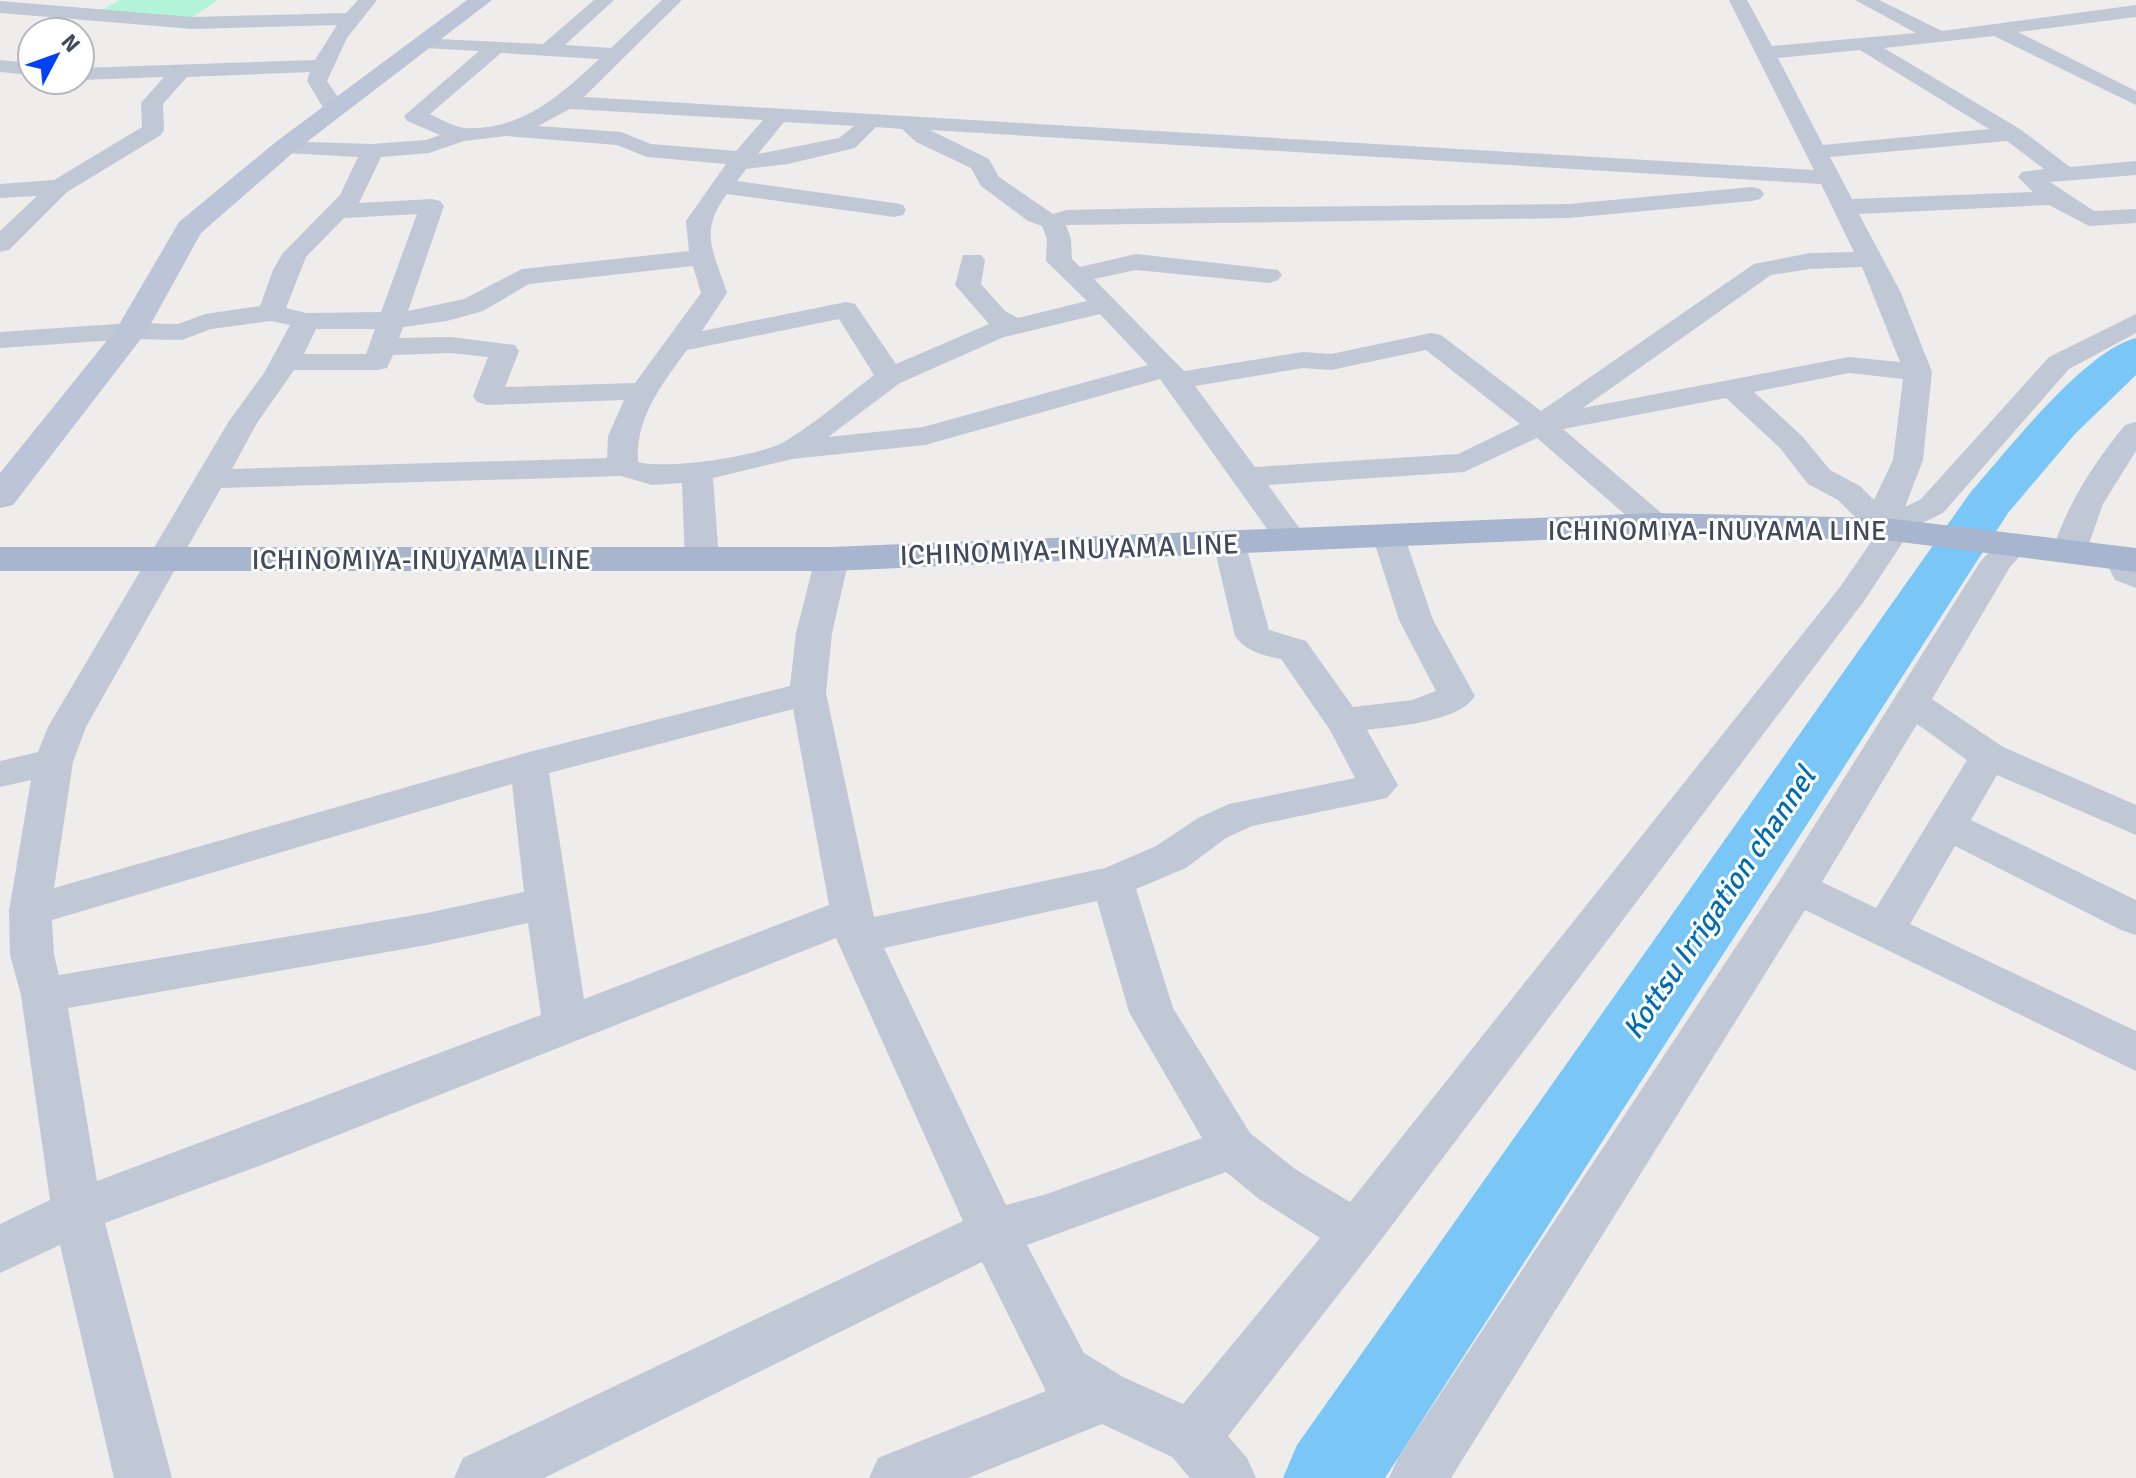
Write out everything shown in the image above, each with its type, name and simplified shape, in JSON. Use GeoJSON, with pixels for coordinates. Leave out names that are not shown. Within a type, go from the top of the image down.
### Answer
{"type":"FeatureCollection","features":[{"type":"Feature","properties":{"kind":"main road","name":"ICHINOMIYA-INUYAMA LINE"},"geometry":{"type":"LineString","coordinates":[[0,559],[832,559],[1655,524],[1885,529],[2069,552],[2131,566]]}},
{"type":"Feature","properties":{"kind":"street"},"geometry":{"type":"LineString","coordinates":[[84,15],[111,0]]}},
{"type":"Feature","properties":{"kind":"street"},"geometry":{"type":"LineString","coordinates":[[335,109],[317,81],[325,54],[368,0]]}},
{"type":"Feature","properties":{"kind":"street"},"geometry":{"type":"LineString","coordinates":[[0,497],[11,471],[131,331],[189,228],[286,146],[481,0]]}},
{"type":"Feature","properties":{"kind":"street"},"geometry":{"type":"LineString","coordinates":[[549,49],[605,0]]}},
{"type":"Feature","properties":{"kind":"street"},"geometry":{"type":"LineString","coordinates":[[286,146],[372,151],[429,146],[460,135],[518,128],[566,102],[673,0]]}},
{"type":"Feature","properties":{"kind":"street"},"geometry":{"type":"LineString","coordinates":[[1192,1437],[1356,1233],[1852,594],[1887,542],[1885,529],[1890,499],[1908,460],[1918,372],[1888,293],[1738,0]]}},
{"type":"Feature","properties":{"kind":"street"},"geometry":{"type":"LineString","coordinates":[[1864,0],[1939,37]]}},
{"type":"Feature","properties":{"kind":"street"},"geometry":{"type":"LineString","coordinates":[[0,7],[193,23],[350,19]]}},
{"type":"Feature","properties":{"kind":"street"},"geometry":{"type":"LineString","coordinates":[[1765,53],[1939,37],[2133,14]]}},
{"type":"Feature","properties":{"kind":"street"},"geometry":{"type":"LineString","coordinates":[[1998,30],[2136,99]]}},
{"type":"Feature","properties":{"kind":"street"},"geometry":{"type":"LineString","coordinates":[[425,42],[614,54]]}},
{"type":"Feature","properties":{"kind":"street"},"geometry":{"type":"LineString","coordinates":[[1864,44],[2012,134],[2067,175]]}},
{"type":"Feature","properties":{"kind":"street"},"geometry":{"type":"LineString","coordinates":[[460,135],[415,116],[497,46]]}},
{"type":"Feature","properties":{"kind":"street"},"geometry":{"type":"LineString","coordinates":[[96,74],[322,66]]}},
{"type":"Feature","properties":{"kind":"street"},"geometry":{"type":"LineString","coordinates":[[0,245],[59,187],[153,130],[152,103],[180,72]]}},
{"type":"Feature","properties":{"kind":"street"},"geometry":{"type":"LineString","coordinates":[[566,102],[906,121],[1838,194]]}},
{"type":"Feature","properties":{"kind":"street"},"geometry":{"type":"LineString","coordinates":[[623,467],[623,438],[643,391],[681,343],[714,293],[698,240],[698,218],[780,113]]}},
{"type":"Feature","properties":{"kind":"street"},"geometry":{"type":"LineString","coordinates":[[505,129],[621,139],[647,150],[743,161],[788,157],[847,143],[871,119]]}},
{"type":"Feature","properties":{"kind":"street"},"geometry":{"type":"LineString","coordinates":[[906,121],[924,137],[981,164],[989,181],[1037,216],[1052,222],[1067,217],[1153,215],[1569,211],[1730,194],[2054,198]]}},
{"type":"Feature","properties":{"kind":"street"},"geometry":{"type":"LineString","coordinates":[[1816,152],[2012,134]]}},
{"type":"Feature","properties":{"kind":"street"},"geometry":{"type":"LineString","coordinates":[[271,313],[286,270],[296,253],[350,198],[372,151]]}},
{"type":"Feature","properties":{"kind":"street"},"geometry":{"type":"LineString","coordinates":[[2136,168],[2030,177],[2054,198],[2089,219],[2136,216]]}},
{"type":"Feature","properties":{"kind":"street"},"geometry":{"type":"LineString","coordinates":[[721,186],[894,210]]}},
{"type":"Feature","properties":{"kind":"street"},"geometry":{"type":"LineString","coordinates":[[0,191],[59,187]]}},
{"type":"Feature","properties":{"kind":"street"},"geometry":{"type":"LineString","coordinates":[[286,362],[377,362],[432,206],[337,211]]}},
{"type":"Feature","properties":{"kind":"street"},"geometry":{"type":"LineString","coordinates":[[1052,222],[1059,239],[1059,261],[1106,305],[1171,374],[1292,540]]}},
{"type":"Feature","properties":{"kind":"street"},"geometry":{"type":"LineString","coordinates":[[387,334],[463,310],[505,291],[522,277],[704,257]]}},
{"type":"Feature","properties":{"kind":"street"},"geometry":{"type":"LineString","coordinates":[[1247,477],[1464,463],[1540,425],[1763,269],[1810,261],[1871,259]]}},
{"type":"Feature","properties":{"kind":"street"},"geometry":{"type":"LineString","coordinates":[[972,260],[968,285],[995,317],[1014,326]]}},
{"type":"Feature","properties":{"kind":"street"},"geometry":{"type":"LineString","coordinates":[[1075,276],[1136,262],[1269,275]]}},
{"type":"Feature","properties":{"kind":"street"},"geometry":{"type":"LineString","coordinates":[[792,450],[890,377],[995,331],[1106,305]]}},
{"type":"Feature","properties":{"kind":"street"},"geometry":{"type":"LineString","coordinates":[[681,343],[846,310],[890,377]]}},
{"type":"Feature","properties":{"kind":"street"},"geometry":{"type":"LineString","coordinates":[[0,340],[131,331],[182,332],[205,322],[271,313],[451,345],[505,351],[487,396],[643,391]]}},
{"type":"Feature","properties":{"kind":"street"},"geometry":{"type":"LineString","coordinates":[[143,1478],[77,1211],[43,995],[32,955],[30,911],[54,762],[67,727],[152,578],[167,559],[244,421],[286,362],[306,321]]}},
{"type":"Feature","properties":{"kind":"street"},"geometry":{"type":"LineString","coordinates":[[1885,529],[1932,506],[2059,363],[2136,322]]}},
{"type":"Feature","properties":{"kind":"street"},"geometry":{"type":"LineString","coordinates":[[212,479],[623,467],[652,476],[697,473],[792,450],[925,436],[1171,374],[1303,360],[1331,362],[1431,341],[1540,425],[1655,524]]}},
{"type":"Feature","properties":{"kind":"street"},"geometry":{"type":"LineString","coordinates":[[1540,425],[1849,365],[1918,372]]}},
{"type":"Feature","properties":{"kind":"street"},"geometry":{"type":"LineString","coordinates":[[1731,387],[1791,442],[1819,477],[1849,493],[1885,529]]}},
{"type":"Feature","properties":{"kind":"street"},"geometry":{"type":"LineString","coordinates":[[2069,552],[2078,520],[2130,446]]}},
{"type":"Feature","properties":{"kind":"street"},"geometry":{"type":"LineString","coordinates":[[697,473],[702,560]]}},
{"type":"Feature","properties":{"kind":"street"},"geometry":{"type":"LineString","coordinates":[[1342,721],[1418,711],[1457,696],[1416,620],[1388,535]]}},
{"type":"Feature","properties":{"kind":"street"},"geometry":{"type":"LineString","coordinates":[[0,1250],[77,1211],[250,1148],[565,1024],[856,925],[1113,882],[1171,857],[1212,828],[1243,814],[1373,788],[1378,785],[1342,721],[1293,649],[1272,646],[1253,636],[1229,542]]}},
{"type":"Feature","properties":{"kind":"street"},"geometry":{"type":"LineString","coordinates":[[1418,1478],[1797,888],[1997,562],[2014,545]]}},
{"type":"Feature","properties":{"kind":"street"},"geometry":{"type":"LineString","coordinates":[[832,559],[814,633],[808,693],[856,925],[993,1231],[1065,1372],[1103,1396],[1192,1437],[1227,1478]]}},
{"type":"Feature","properties":{"kind":"street"},"geometry":{"type":"LineString","coordinates":[[30,911],[529,765],[808,693]]}},
{"type":"Feature","properties":{"kind":"street"},"geometry":{"type":"LineString","coordinates":[[1910,702],[1989,756],[2136,821]]}},
{"type":"Feature","properties":{"kind":"street"},"geometry":{"type":"LineString","coordinates":[[1885,929],[1989,756]]}},
{"type":"Feature","properties":{"kind":"street"},"geometry":{"type":"LineString","coordinates":[[0,774],[54,762]]}},
{"type":"Feature","properties":{"kind":"street"},"geometry":{"type":"LineString","coordinates":[[529,765],[565,1024]]}},
{"type":"Feature","properties":{"kind":"street"},"geometry":{"type":"LineString","coordinates":[[1947,825],[2136,919]]}},
{"type":"Feature","properties":{"kind":"street"},"geometry":{"type":"LineString","coordinates":[[1113,882],[1152,1012],[1233,1148],[1277,1184],[1356,1233]]}},
{"type":"Feature","properties":{"kind":"street"},"geometry":{"type":"LineString","coordinates":[[1797,888],[2136,1052]]}},
{"type":"Feature","properties":{"kind":"street"},"geometry":{"type":"LineString","coordinates":[[43,995],[427,929],[546,903]]}},
{"type":"Feature","properties":{"kind":"street"},"geometry":{"type":"LineString","coordinates":[[483,1478],[993,1231],[1047,1217],[1233,1148]]}},
{"type":"Feature","properties":{"kind":"street"},"geometry":{"type":"LineString","coordinates":[[898,1478],[1103,1396]]}},
{"type":"Feature","properties":{"kind":"green space"},"geometry":{"type":"Polygon","coordinates":[[[120,0],[218,0],[185,22],[99,11],[120,0]]]}},
{"type":"Feature","properties":{"kind":"waterway","name":"Kottsu Irrigation channel"},"geometry":{"type":"LineString","coordinates":[[1330,1478],[1988,504],[2077,405],[2136,352]]}}]}
